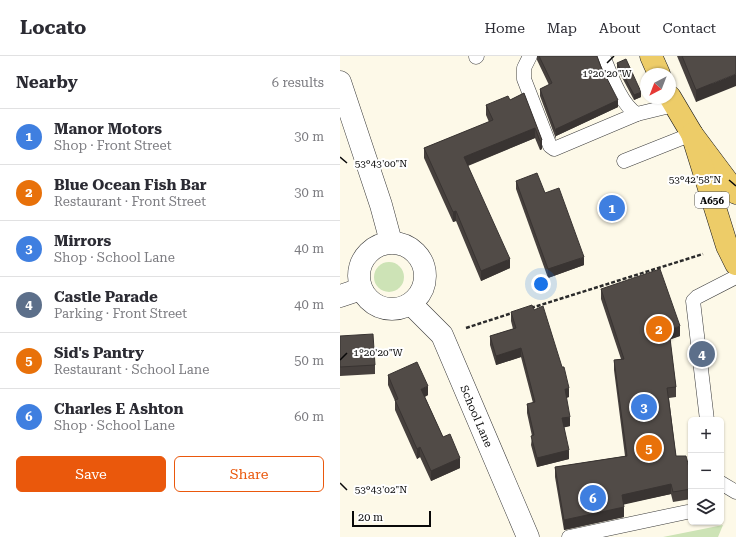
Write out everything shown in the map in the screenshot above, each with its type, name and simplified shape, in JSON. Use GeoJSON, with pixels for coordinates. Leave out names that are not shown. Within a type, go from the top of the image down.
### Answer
{"type":"FeatureCollection","features":[{"type":"Feature","properties":{"kind":"main road"},"geometry":{"type":"LineString","coordinates":[[651,56],[656,68]]}},
{"type":"Feature","properties":{"kind":"main road","name":"A656"},"geometry":{"type":"LineString","coordinates":[[674,104],[692,134],[736,193]]}},
{"type":"Feature","properties":{"kind":"main road","name":"A656"},"geometry":{"type":"LineString","coordinates":[[692,134],[731,255]]}},
{"type":"Feature","properties":{"kind":"street"},"geometry":{"type":"LineString","coordinates":[[340,82],[379,198],[392,242]]}},
{"type":"Feature","properties":{"kind":"street"},"geometry":{"type":"LineString","coordinates":[[392,242],[402,244],[412,249],[424,266],[426,277],[424,287],[419,296],[411,304],[402,308],[392,310],[373,304],[360,289],[358,278],[359,268],[364,257],[371,249],[381,244],[392,242]]}},
{"type":"Feature","properties":{"kind":"street"},"geometry":{"type":"LineString","coordinates":[[340,296],[360,289]]}},
{"type":"Feature","properties":{"kind":"street","name":"School Lane"},"geometry":{"type":"LineString","coordinates":[[411,304],[442,335],[528,537]]}},
{"type":"Feature","properties":{"kind":"lane"},"geometry":{"type":"LineString","coordinates":[[530,56],[524,68],[524,79],[550,146],[554,149],[664,104]]}},
{"type":"Feature","properties":{"kind":"lane"},"geometry":{"type":"LineString","coordinates":[[603,56],[626,104],[637,114]]}},
{"type":"Feature","properties":{"kind":"lane"},"geometry":{"type":"LineString","coordinates":[[624,161],[692,134]]}},
{"type":"Feature","properties":{"kind":"lane"},"geometry":{"type":"LineString","coordinates":[[707,417],[693,302],[697,297],[736,277]]}},
{"type":"Feature","properties":{"kind":"lane"},"geometry":{"type":"LineString","coordinates":[[724,485],[736,492]]}},
{"type":"Feature","properties":{"kind":"lane"},"geometry":{"type":"LineString","coordinates":[[569,537],[687,512]]}},
{"type":"Feature","properties":{"kind":"path"},"geometry":{"type":"LineString","coordinates":[[525,309],[731,255]]}},
{"type":"Feature","properties":{"kind":"path"},"geometry":{"type":"LineString","coordinates":[[442,335],[518,312]]}},
{"type":"Feature","properties":{"kind":"green space"},"geometry":{"type":"Polygon","coordinates":[[[389,262],[400,266],[404,277],[400,288],[389,292],[378,288],[374,277],[378,266],[389,262]]]}},
{"type":"Feature","properties":{"kind":"green space"},"geometry":{"type":"Polygon","coordinates":[[[723,525],[718,537],[663,537],[723,525]]]}},
{"type":"Feature","properties":{"kind":"building"},"geometry":{"type":"Polygon","coordinates":[[[539,56],[597,56],[618,100],[556,129],[556,132],[540,89],[552,83],[539,56]]]}},
{"type":"Feature","properties":{"kind":"building"},"geometry":{"type":"Polygon","coordinates":[[[682,56],[736,56],[736,74],[696,90],[682,56]]]}},
{"type":"Feature","properties":{"kind":"building"},"geometry":{"type":"Polygon","coordinates":[[[626,59],[640,92],[634,95],[617,63],[626,59]]]}},
{"type":"Feature","properties":{"kind":"building"},"geometry":{"type":"Polygon","coordinates":[[[524,93],[542,140],[540,141],[535,128],[464,157],[510,259],[481,271],[456,211],[453,212],[424,148],[493,120],[486,105],[508,96],[510,100],[524,93]]]}},
{"type":"Feature","properties":{"kind":"building"},"geometry":{"type":"Polygon","coordinates":[[[537,173],[545,193],[559,188],[584,257],[548,269],[516,181],[537,173]]]}},
{"type":"Feature","properties":{"kind":"building"},"geometry":{"type":"Polygon","coordinates":[[[660,269],[680,326],[669,330],[676,387],[667,388],[676,456],[686,456],[688,464],[688,490],[673,492],[671,484],[622,495],[624,507],[564,520],[555,467],[627,456],[614,360],[624,359],[601,289],[660,269]]]}},
{"type":"Feature","properties":{"kind":"building"},"geometry":{"type":"Polygon","coordinates":[[[532,305],[534,310],[543,306],[562,367],[564,367],[569,388],[565,389],[570,417],[562,418],[569,450],[537,458],[531,436],[534,435],[527,404],[535,402],[521,348],[496,356],[490,336],[516,328],[511,312],[532,305]]]}},
{"type":"Feature","properties":{"kind":"building"},"geometry":{"type":"Polygon","coordinates":[[[373,334],[375,365],[340,367],[340,336],[373,334]]]}},
{"type":"Feature","properties":{"kind":"building"},"geometry":{"type":"Polygon","coordinates":[[[417,362],[428,386],[421,389],[443,437],[450,434],[460,458],[431,471],[420,447],[417,449],[395,400],[398,399],[388,375],[417,362]]]}},
{"type":"Feature","properties":{"kind":"place","name":"Manor Motors"},"geometry":{"type":"Point","coordinates":[612,208]}},
{"type":"Feature","properties":{"kind":"place","name":"Blue Ocean Fish Bar"},"geometry":{"type":"Point","coordinates":[659,329]}},
{"type":"Feature","properties":{"kind":"place","name":"Castle Parade"},"geometry":{"type":"Point","coordinates":[702,354]}},
{"type":"Feature","properties":{"kind":"place","name":"Mirrors"},"geometry":{"type":"Point","coordinates":[644,407]}},
{"type":"Feature","properties":{"kind":"place","name":"Sid's Pantry"},"geometry":{"type":"Point","coordinates":[649,448]}},
{"type":"Feature","properties":{"kind":"place","name":"Charles E Ashton"},"geometry":{"type":"Point","coordinates":[593,498]}}]}
